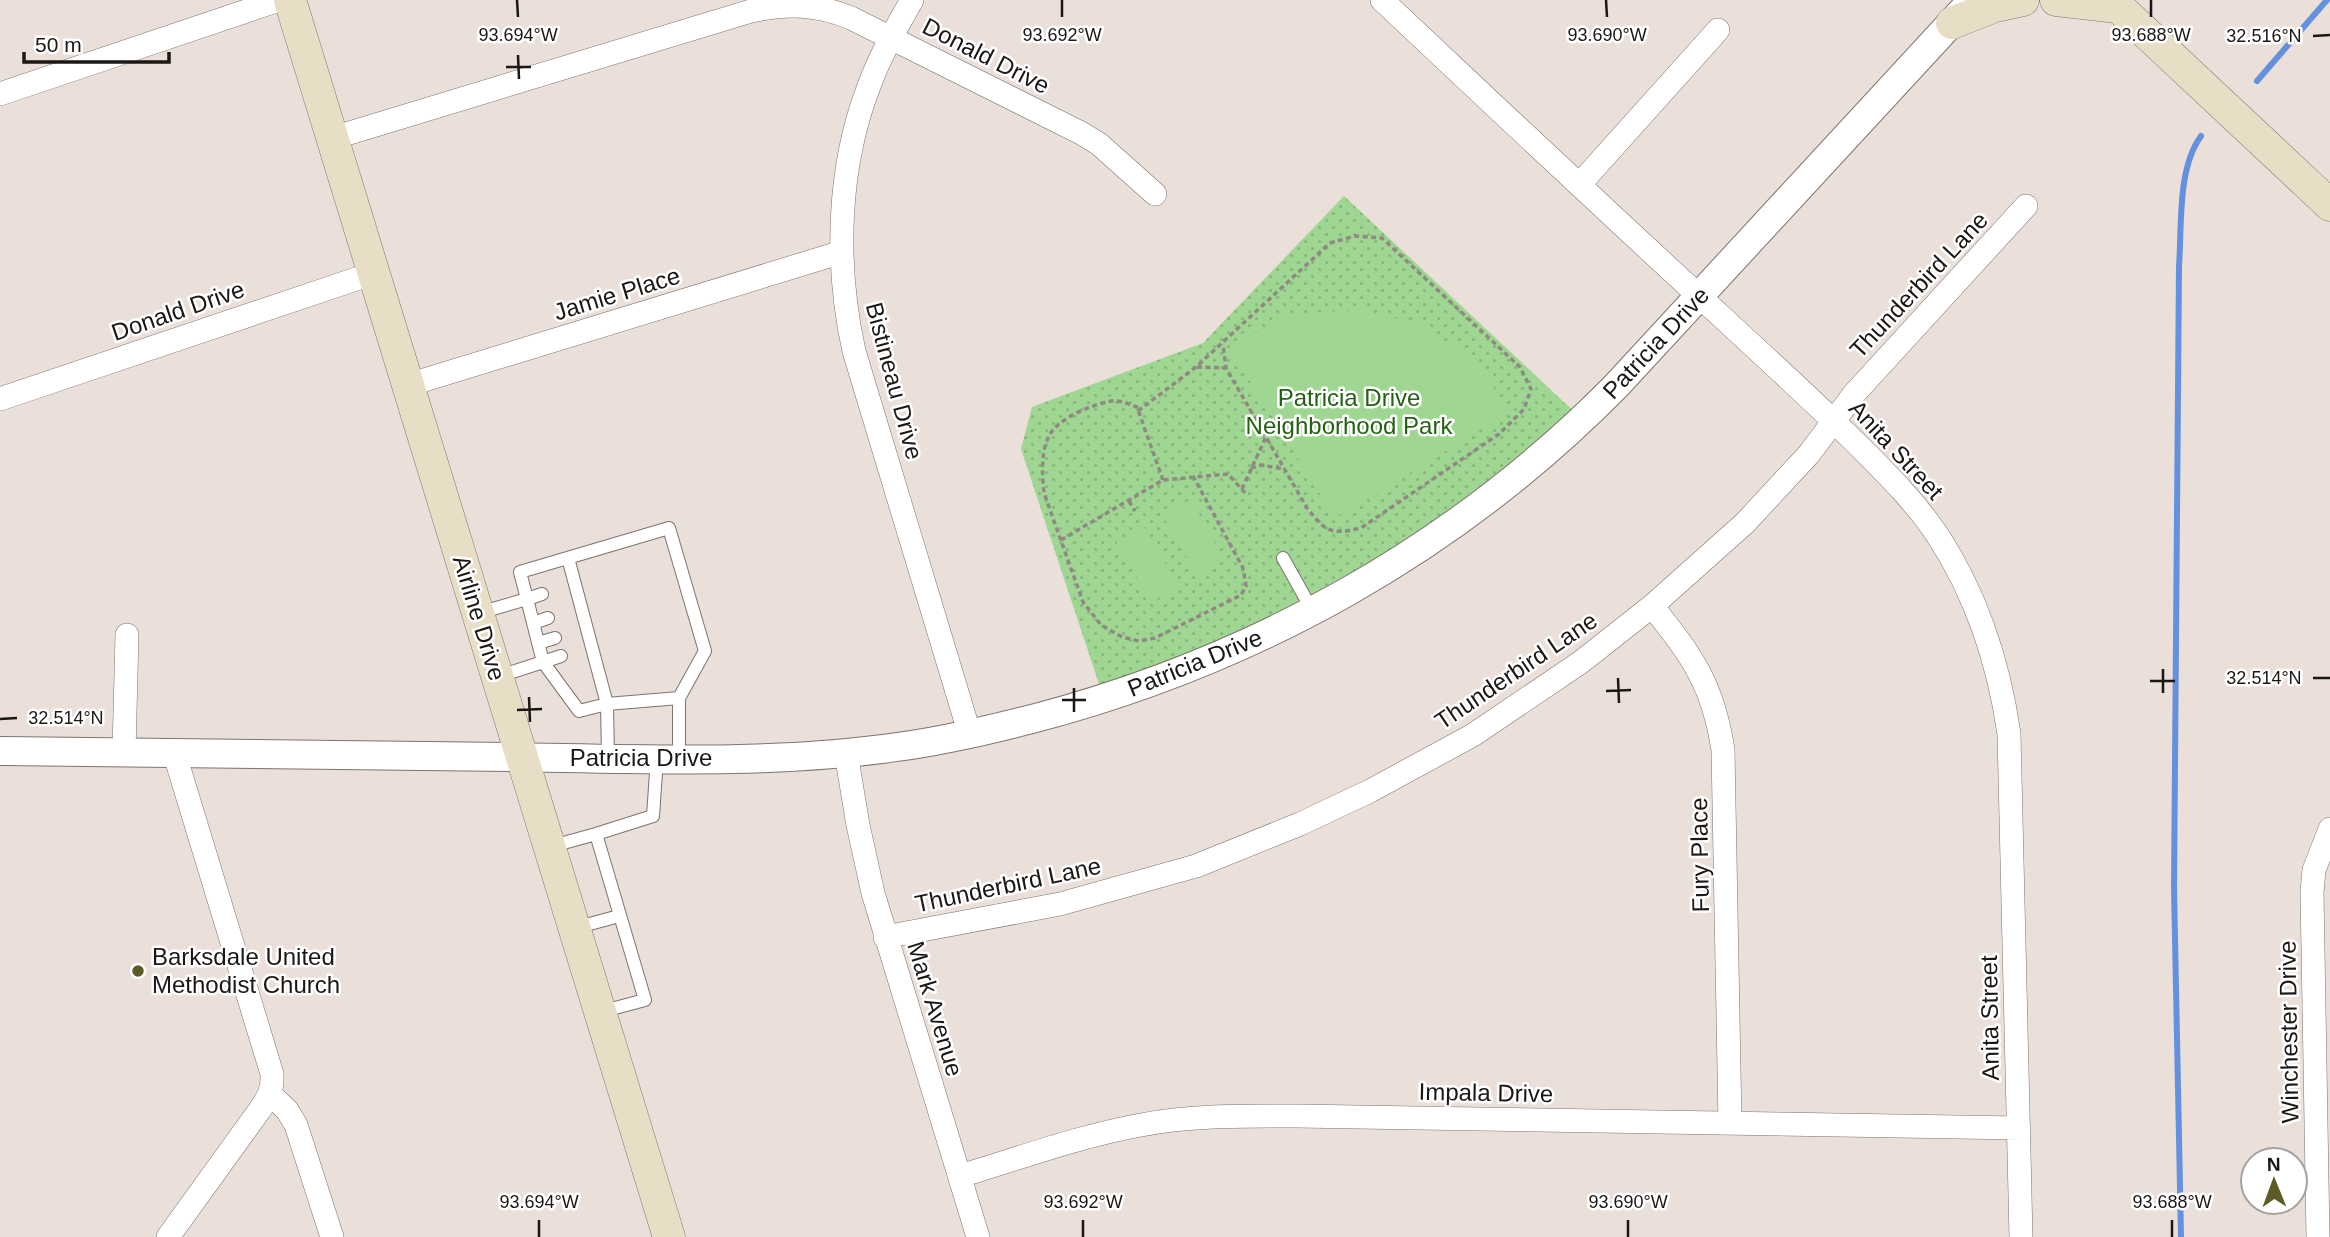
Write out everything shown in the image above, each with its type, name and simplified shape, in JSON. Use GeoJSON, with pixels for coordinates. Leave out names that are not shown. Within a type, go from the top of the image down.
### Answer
{"type":"FeatureCollection","features":[{"type":"Feature","properties":{"kind":"main road","name":"Airline Drive"},"geometry":{"type":"LineString","coordinates":[[290,0],[668,1237]]}},
{"type":"Feature","properties":{"kind":"main road"},"geometry":{"type":"LineString","coordinates":[[1962,12],[2023,0]]}},
{"type":"Feature","properties":{"kind":"main road"},"geometry":{"type":"LineString","coordinates":[[2056,0],[2115,3],[2330,205]]}},
{"type":"Feature","properties":{"kind":"street"},"geometry":{"type":"LineString","coordinates":[[0,94],[279,0]]}},
{"type":"Feature","properties":{"kind":"street","name":"Bistineau Drive"},"geometry":{"type":"LineString","coordinates":[[912,0],[890,38],[868,89],[854,136],[846,187],[842,252],[845,302],[854,351],[970,735]]}},
{"type":"Feature","properties":{"kind":"street","name":"Anita Street"},"geometry":{"type":"LineString","coordinates":[[1382,0],[1835,421],[1896,482],[1937,535],[1974,604],[1997,669],[2006,714],[2011,762],[2021,1237]]}},
{"type":"Feature","properties":{"kind":"street","name":"Donald Drive"},"geometry":{"type":"LineString","coordinates":[[333,138],[738,15],[776,6],[797,5],[835,12],[1081,133],[1108,152],[1155,194]]}},
{"type":"Feature","properties":{"kind":"street","name":"Patricia Drive"},"geometry":{"type":"LineString","coordinates":[[0,751],[608,758],[765,757],[846,753],[970,735],[1085,705],[1163,678],[1258,639],[1313,612],[1446,530],[1527,468],[1583,420],[1962,12]]}},
{"type":"Feature","properties":{"kind":"street"},"geometry":{"type":"LineString","coordinates":[[1579,185],[1718,30]]}},
{"type":"Feature","properties":{"kind":"street","name":"Thunderbird Lane"},"geometry":{"type":"LineString","coordinates":[[885,937],[1013,914],[1098,895],[1196,866],[1300,824],[1370,791],[1474,735],[1581,662],[1652,606],[1745,523],[1810,454],[1854,394],[2026,206]]}},
{"type":"Feature","properties":{"kind":"street","name":"Jamie Place"},"geometry":{"type":"LineString","coordinates":[[408,385],[842,252]]}},
{"type":"Feature","properties":{"kind":"street","name":"Donald Drive"},"geometry":{"type":"LineString","coordinates":[[0,399],[374,273]]}},
{"type":"Feature","properties":{"kind":"street","name":"Fury Place"},"geometry":{"type":"LineString","coordinates":[[1652,606],[1699,669],[1713,700],[1720,730],[1725,769],[1730,1123]]}},
{"type":"Feature","properties":{"kind":"street"},"geometry":{"type":"LineString","coordinates":[[124,751],[127,635]]}},
{"type":"Feature","properties":{"kind":"street"},"geometry":{"type":"LineString","coordinates":[[168,1237],[270,1094],[272,1074],[174,752]]}},
{"type":"Feature","properties":{"kind":"street","name":"Mark Avenue"},"geometry":{"type":"LineString","coordinates":[[846,753],[865,862],[885,937],[978,1237]]}},
{"type":"Feature","properties":{"kind":"street","name":"Winchester Drive"},"geometry":{"type":"LineString","coordinates":[[2318,1237],[2324,1141],[2312,892],[2314,870],[2330,830]]}},
{"type":"Feature","properties":{"kind":"street"},"geometry":{"type":"LineString","coordinates":[[270,1094],[287,1110],[296,1125],[332,1237]]}},
{"type":"Feature","properties":{"kind":"street","name":"Impala Drive"},"geometry":{"type":"LineString","coordinates":[[960,1175],[1110,1131],[1191,1119],[1284,1116],[2019,1128]]}},
{"type":"Feature","properties":{"kind":"lane"},"geometry":{"type":"LineString","coordinates":[[550,847],[653,817],[679,698],[705,651],[668,528],[520,572],[543,662],[579,711],[607,704],[679,698]]}},
{"type":"Feature","properties":{"kind":"lane"},"geometry":{"type":"LineString","coordinates":[[568,558],[569,586],[607,704],[608,758]]}},
{"type":"Feature","properties":{"kind":"lane"},"geometry":{"type":"LineString","coordinates":[[1283,558],[1313,612]]}},
{"type":"Feature","properties":{"kind":"lane"},"geometry":{"type":"LineString","coordinates":[[478,613],[542,594]]}},
{"type":"Feature","properties":{"kind":"lane"},"geometry":{"type":"LineString","coordinates":[[533,623],[548,618]]}},
{"type":"Feature","properties":{"kind":"lane"},"geometry":{"type":"LineString","coordinates":[[538,643],[555,638]]}},
{"type":"Feature","properties":{"kind":"lane"},"geometry":{"type":"LineString","coordinates":[[497,677],[561,656]]}},
{"type":"Feature","properties":{"kind":"lane"},"geometry":{"type":"LineString","coordinates":[[596,834],[645,1000],[600,1012]]}},
{"type":"Feature","properties":{"kind":"lane"},"geometry":{"type":"LineString","coordinates":[[575,929],[619,916]]}},
{"type":"Feature","properties":{"kind":"path"},"geometry":{"type":"LineString","coordinates":[[1138,411],[1223,344],[1330,243],[1355,236],[1382,238],[1520,367],[1531,389],[1524,409],[1499,434],[1361,528],[1341,532],[1323,528],[1307,508],[1226,368],[1223,344]]}},
{"type":"Feature","properties":{"kind":"path"},"geometry":{"type":"LineString","coordinates":[[1196,367],[1226,368]]}},
{"type":"Feature","properties":{"kind":"path"},"geometry":{"type":"LineString","coordinates":[[1163,480],[1137,407],[1126,402],[1113,401],[1078,412],[1052,430],[1046,445],[1042,477],[1044,494],[1083,602],[1101,625],[1122,637],[1139,641],[1155,638],[1241,595],[1246,586],[1243,568],[1194,476]]}},
{"type":"Feature","properties":{"kind":"path"},"geometry":{"type":"LineString","coordinates":[[1242,489],[1266,437]]}},
{"type":"Feature","properties":{"kind":"path"},"geometry":{"type":"LineString","coordinates":[[1251,468],[1261,465],[1284,469]]}},
{"type":"Feature","properties":{"kind":"path"},"geometry":{"type":"LineString","coordinates":[[1061,540],[1163,480],[1228,474],[1246,494]]}},
{"type":"Feature","properties":{"kind":"path"},"geometry":{"type":"LineString","coordinates":[[1129,501],[1135,511]]}},
{"type":"Feature","properties":{"kind":"green space","name":"Patricia Drive Neighborhood Park"},"geometry":{"type":"Polygon","coordinates":[[[1344,196],[1583,420],[1446,530],[1104,699],[1021,449],[1032,407],[1203,343],[1344,196]]]}},
{"type":"Feature","properties":{"kind":"green space"},"geometry":{"type":"Polygon","coordinates":[[[1362,310],[1416,323],[1476,359],[1509,412],[1342,515],[1331,512],[1231,350],[1244,339],[1288,314],[1362,310]]]}},
{"type":"Feature","properties":{"kind":"green space"},"geometry":{"type":"Polygon","coordinates":[[[1191,500],[1225,560],[1197,576],[1163,516],[1191,500]]]}},
{"type":"Feature","properties":{"kind":"green space"},"geometry":{"type":"Polygon","coordinates":[[[1144,526],[1179,587],[1151,602],[1116,542],[1144,526]]]}},
{"type":"Feature","properties":{"kind":"waterway"},"geometry":{"type":"LineString","coordinates":[[2257,81],[2327,0]]}},
{"type":"Feature","properties":{"kind":"waterway"},"geometry":{"type":"LineString","coordinates":[[2181,1237],[2174,888],[2179,266],[2184,181],[2193,149],[2201,136]]}},
{"type":"Feature","properties":{"kind":"place","name":"Barksdale United Methodist Church"},"geometry":{"type":"Point","coordinates":[138,971]}}]}
